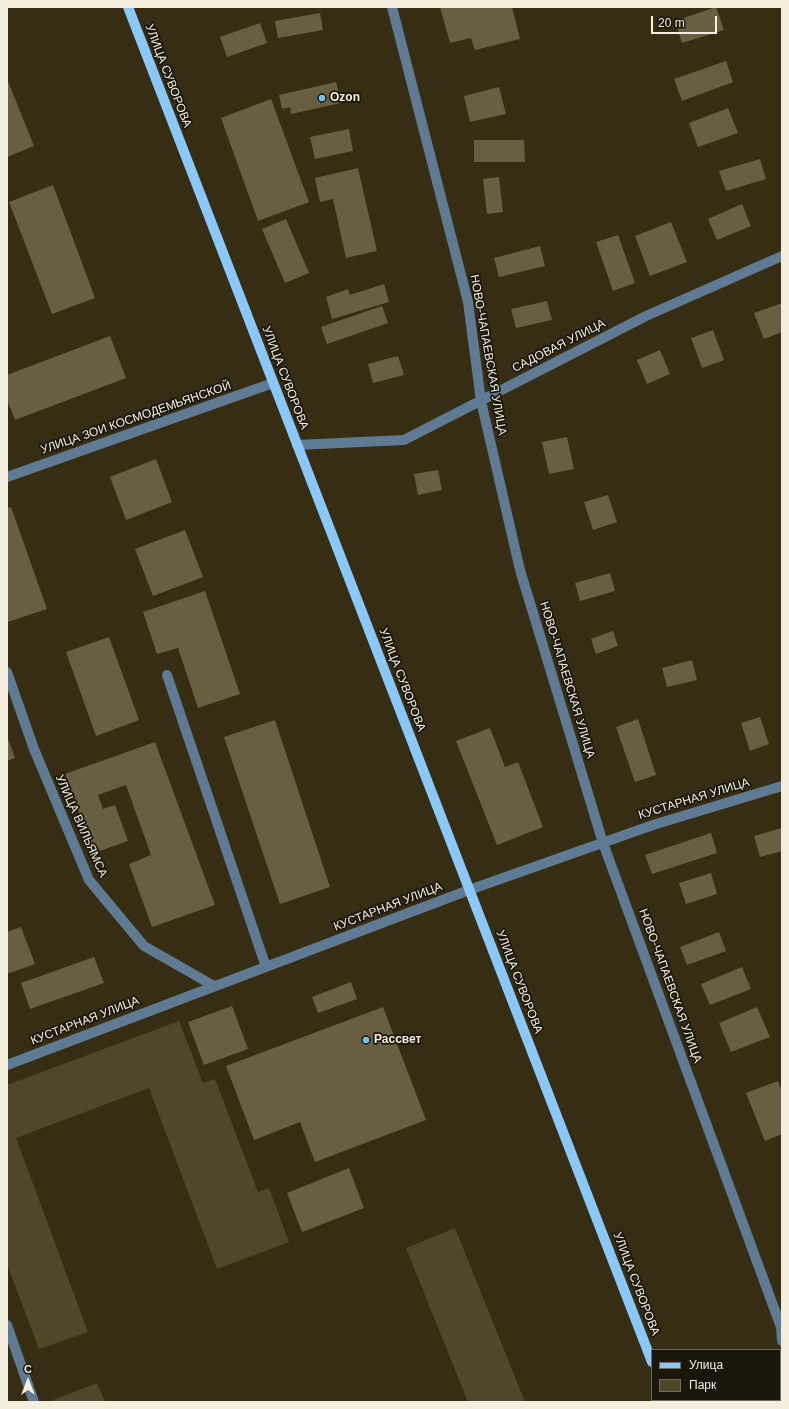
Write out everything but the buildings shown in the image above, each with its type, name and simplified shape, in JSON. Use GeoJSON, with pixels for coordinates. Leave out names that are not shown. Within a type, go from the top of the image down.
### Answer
{"type":"FeatureCollection","features":[{"type":"Feature","properties":{"kind":"main road","name":"УЛИЦА СУВОРОВА"},"geometry":{"type":"LineString","coordinates":[[128,7],[651,1359]]}},
{"type":"Feature","properties":{"kind":"street","name":"НОВО-ЧАПАЕВСКАЯ УЛИЦА"},"geometry":{"type":"LineString","coordinates":[[392,7],[468,302],[481,401],[520,570],[603,843],[781,1327],[782,1341]]}},
{"type":"Feature","properties":{"kind":"street","name":"САДОВАЯ УЛИЦА"},"geometry":{"type":"LineString","coordinates":[[297,445],[404,440],[646,316],[782,256]]}},
{"type":"Feature","properties":{"kind":"street","name":"УЛИЦА ЗОИ КОСМОДЕМЬЯНСКОЙ"},"geometry":{"type":"LineString","coordinates":[[7,477],[274,384]]}},
{"type":"Feature","properties":{"kind":"street","name":"УЛИЦА ВИЛЬЯМСА"},"geometry":{"type":"LineString","coordinates":[[7,672],[34,749],[89,880],[144,946],[214,986]]}},
{"type":"Feature","properties":{"kind":"street"},"geometry":{"type":"LineString","coordinates":[[167,675],[266,967]]}},
{"type":"Feature","properties":{"kind":"street","name":"КУСТАРНАЯ УЛИЦА"},"geometry":{"type":"LineString","coordinates":[[7,1065],[470,890],[653,825],[782,786]]}},
{"type":"Feature","properties":{"kind":"street"},"geometry":{"type":"LineString","coordinates":[[7,1325],[34,1402]]}},
{"type":"Feature","properties":{"kind":"green space"},"geometry":{"type":"Polygon","coordinates":[[[179,1021],[203,1083],[215,1079],[258,1192],[269,1188],[289,1242],[217,1269],[149,1088],[16,1138],[88,1332],[39,1349],[7,1264],[7,1085],[179,1021]]]}},
{"type":"Feature","properties":{"kind":"green space"},"geometry":{"type":"Polygon","coordinates":[[[455,1228],[525,1402],[468,1402],[406,1248],[455,1228]]]}},
{"type":"Feature","properties":{"kind":"green space"},"geometry":{"type":"Polygon","coordinates":[[[97,1383],[105,1402],[54,1402],[53,1400],[97,1383]]]}},
{"type":"Feature","properties":{"kind":"place","name":"Ozon"},"geometry":{"type":"Point","coordinates":[322,98]}},
{"type":"Feature","properties":{"kind":"place","name":"Рассвет"},"geometry":{"type":"Point","coordinates":[366,1040]}}]}
